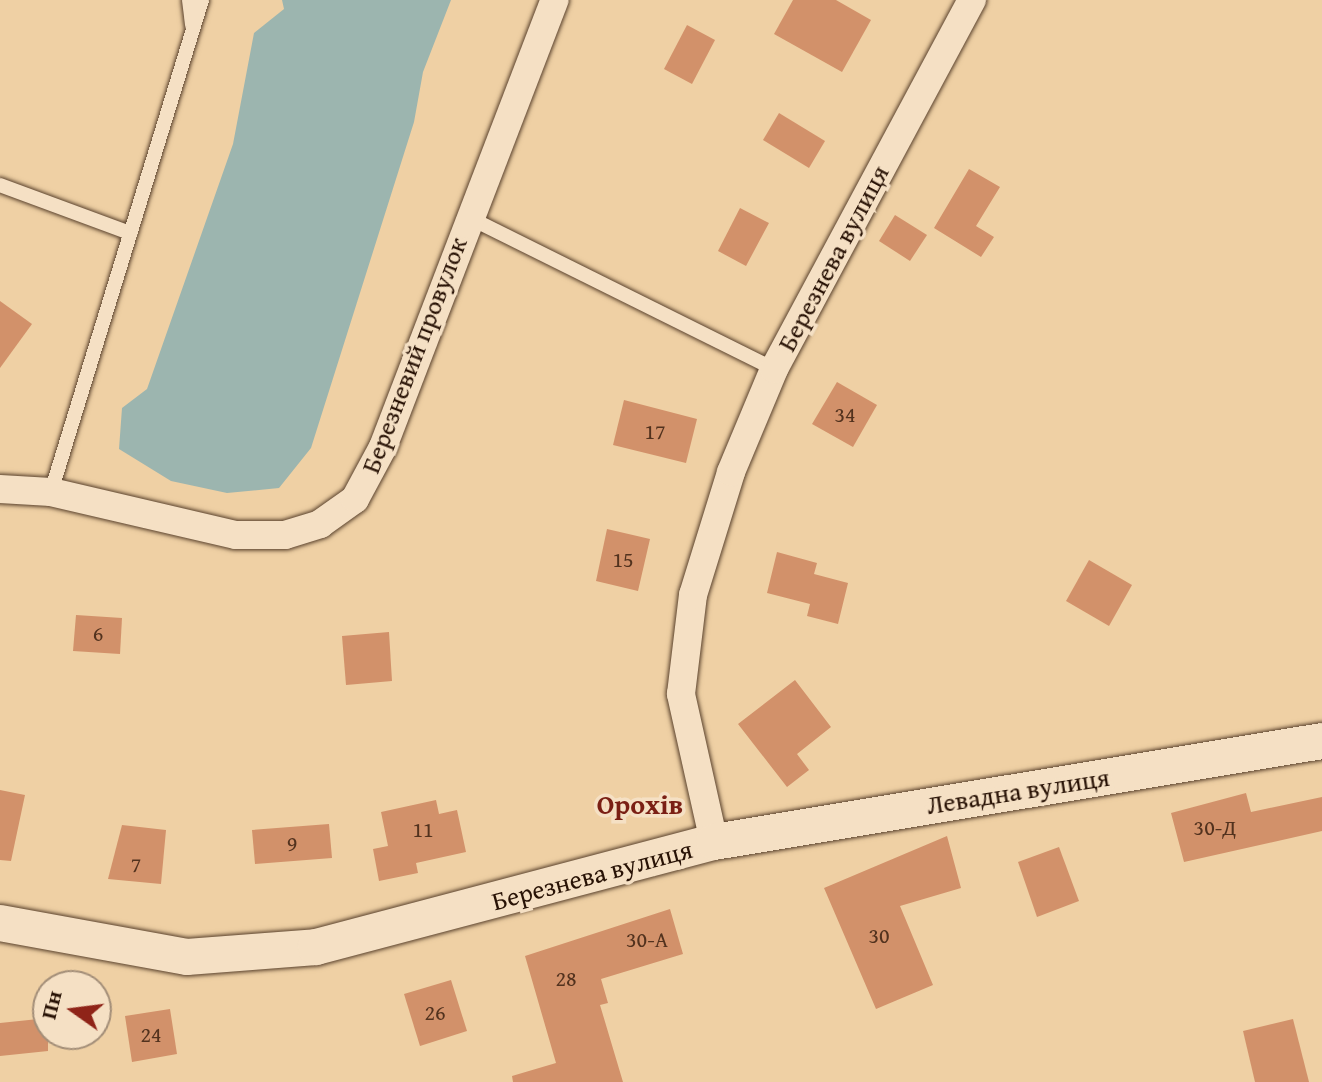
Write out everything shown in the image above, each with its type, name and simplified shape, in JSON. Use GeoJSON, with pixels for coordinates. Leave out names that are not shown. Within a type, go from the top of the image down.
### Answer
{"type":"FeatureCollection","features":[{"type":"Feature","properties":{"kind":"street","name":"Березневий провулок"},"geometry":{"type":"LineString","coordinates":[[0,489],[51,492],[236,535],[285,535],[320,524],[355,499],[383,447],[467,217],[555,0]]}},
{"type":"Feature","properties":{"kind":"street","name":"Березнева вулиця"},"geometry":{"type":"LineString","coordinates":[[0,923],[187,957],[316,947],[714,842],[681,694],[693,595],[731,472],[774,369],[972,0]]}},
{"type":"Feature","properties":{"kind":"street","name":"Левадна вулиця"},"geometry":{"type":"LineString","coordinates":[[714,842],[1322,741]]}},
{"type":"Feature","properties":{"kind":"lane"},"geometry":{"type":"LineString","coordinates":[[189,0],[193,29]]}},
{"type":"Feature","properties":{"kind":"lane"},"geometry":{"type":"LineString","coordinates":[[51,492],[202,0]]}},
{"type":"Feature","properties":{"kind":"lane"},"geometry":{"type":"LineString","coordinates":[[0,185],[130,233]]}},
{"type":"Feature","properties":{"kind":"lane"},"geometry":{"type":"LineString","coordinates":[[467,217],[774,369]]}},
{"type":"Feature","properties":{"kind":"water"},"geometry":{"type":"Polygon","coordinates":[[[282,0],[451,0],[423,72],[414,122],[311,448],[279,488],[227,493],[171,481],[119,449],[122,408],[147,389],[233,144],[254,33],[284,9],[282,0]]]}},
{"type":"Feature","properties":{"kind":"building"},"geometry":{"type":"Polygon","coordinates":[[[793,0],[836,0],[871,20],[842,72],[774,34],[793,0]]]}},
{"type":"Feature","properties":{"kind":"building"},"geometry":{"type":"Polygon","coordinates":[[[687,25],[715,40],[692,84],[664,69],[687,25]]]}},
{"type":"Feature","properties":{"kind":"building"},"geometry":{"type":"Polygon","coordinates":[[[779,113],[825,141],[809,168],[763,140],[779,113]]]}},
{"type":"Feature","properties":{"kind":"building"},"geometry":{"type":"Polygon","coordinates":[[[969,169],[1000,187],[976,226],[994,237],[981,257],[934,228],[969,169]]]}},
{"type":"Feature","properties":{"kind":"building"},"geometry":{"type":"Polygon","coordinates":[[[740,208],[769,223],[746,266],[718,251],[740,208]]]}},
{"type":"Feature","properties":{"kind":"building"},"geometry":{"type":"Polygon","coordinates":[[[895,215],[927,235],[910,261],[879,241],[895,215]]]}},
{"type":"Feature","properties":{"kind":"building"},"geometry":{"type":"Polygon","coordinates":[[[0,301],[32,324],[0,368],[0,301]]]}},
{"type":"Feature","properties":{"kind":"building"},"geometry":{"type":"Polygon","coordinates":[[[837,382],[877,405],[853,447],[812,424],[837,382]]]}},
{"type":"Feature","properties":{"kind":"building"},"geometry":{"type":"Polygon","coordinates":[[[624,400],[697,419],[686,463],[613,445],[624,400]]]}},
{"type":"Feature","properties":{"kind":"building"},"geometry":{"type":"Polygon","coordinates":[[[607,529],[650,539],[638,591],[596,581],[607,529]]]}},
{"type":"Feature","properties":{"kind":"building"},"geometry":{"type":"Polygon","coordinates":[[[777,552],[817,563],[814,574],[848,583],[838,624],[807,616],[810,604],[767,593],[777,552]]]}},
{"type":"Feature","properties":{"kind":"building"},"geometry":{"type":"Polygon","coordinates":[[[1089,560],[1132,585],[1109,626],[1066,601],[1089,560]]]}},
{"type":"Feature","properties":{"kind":"building"},"geometry":{"type":"Polygon","coordinates":[[[76,615],[122,618],[120,654],[73,651],[76,615]]]}},
{"type":"Feature","properties":{"kind":"building"},"geometry":{"type":"Polygon","coordinates":[[[389,632],[392,681],[346,685],[342,636],[389,632]]]}},
{"type":"Feature","properties":{"kind":"building"},"geometry":{"type":"Polygon","coordinates":[[[795,680],[831,727],[797,754],[809,770],[787,787],[738,724],[795,680]]]}},
{"type":"Feature","properties":{"kind":"building"},"geometry":{"type":"Polygon","coordinates":[[[0,790],[25,795],[11,861],[0,860],[0,790]]]}},
{"type":"Feature","properties":{"kind":"building"},"geometry":{"type":"Polygon","coordinates":[[[1246,793],[1251,812],[1322,797],[1322,831],[1184,862],[1171,813],[1246,793]]]}},
{"type":"Feature","properties":{"kind":"building"},"geometry":{"type":"Polygon","coordinates":[[[436,800],[439,814],[457,810],[466,852],[416,863],[418,873],[379,881],[373,849],[388,846],[381,812],[436,800]]]}},
{"type":"Feature","properties":{"kind":"building"},"geometry":{"type":"Polygon","coordinates":[[[329,824],[332,858],[255,864],[252,830],[329,824]]]}},
{"type":"Feature","properties":{"kind":"building"},"geometry":{"type":"Polygon","coordinates":[[[122,825],[166,830],[161,884],[108,879],[122,825]]]}},
{"type":"Feature","properties":{"kind":"building"},"geometry":{"type":"Polygon","coordinates":[[[947,836],[961,888],[900,906],[933,985],[876,1009],[824,888],[947,836]]]}},
{"type":"Feature","properties":{"kind":"building"},"geometry":{"type":"Polygon","coordinates":[[[1059,847],[1079,901],[1037,917],[1018,862],[1059,847]]]}},
{"type":"Feature","properties":{"kind":"building"},"geometry":{"type":"Polygon","coordinates":[[[670,909],[683,954],[601,979],[608,1003],[600,1005],[623,1082],[513,1082],[512,1076],[556,1063],[525,956],[670,909]]]}},
{"type":"Feature","properties":{"kind":"building"},"geometry":{"type":"Polygon","coordinates":[[[451,980],[467,1031],[420,1046],[404,994],[451,980]]]}},
{"type":"Feature","properties":{"kind":"building"},"geometry":{"type":"Polygon","coordinates":[[[170,1009],[177,1054],[132,1062],[125,1016],[170,1009]]]}},
{"type":"Feature","properties":{"kind":"building"},"geometry":{"type":"Polygon","coordinates":[[[1293,1019],[1309,1082],[1255,1082],[1243,1031],[1293,1019]]]}},
{"type":"Feature","properties":{"kind":"building"},"geometry":{"type":"Polygon","coordinates":[[[32,1020],[32,1050],[48,1051],[0,1056],[0,1023],[32,1020]]]}},
{"type":"Feature","properties":{"kind":"district","name":"Орохів"},"geometry":{"type":"Point","coordinates":[640,804]}}]}
